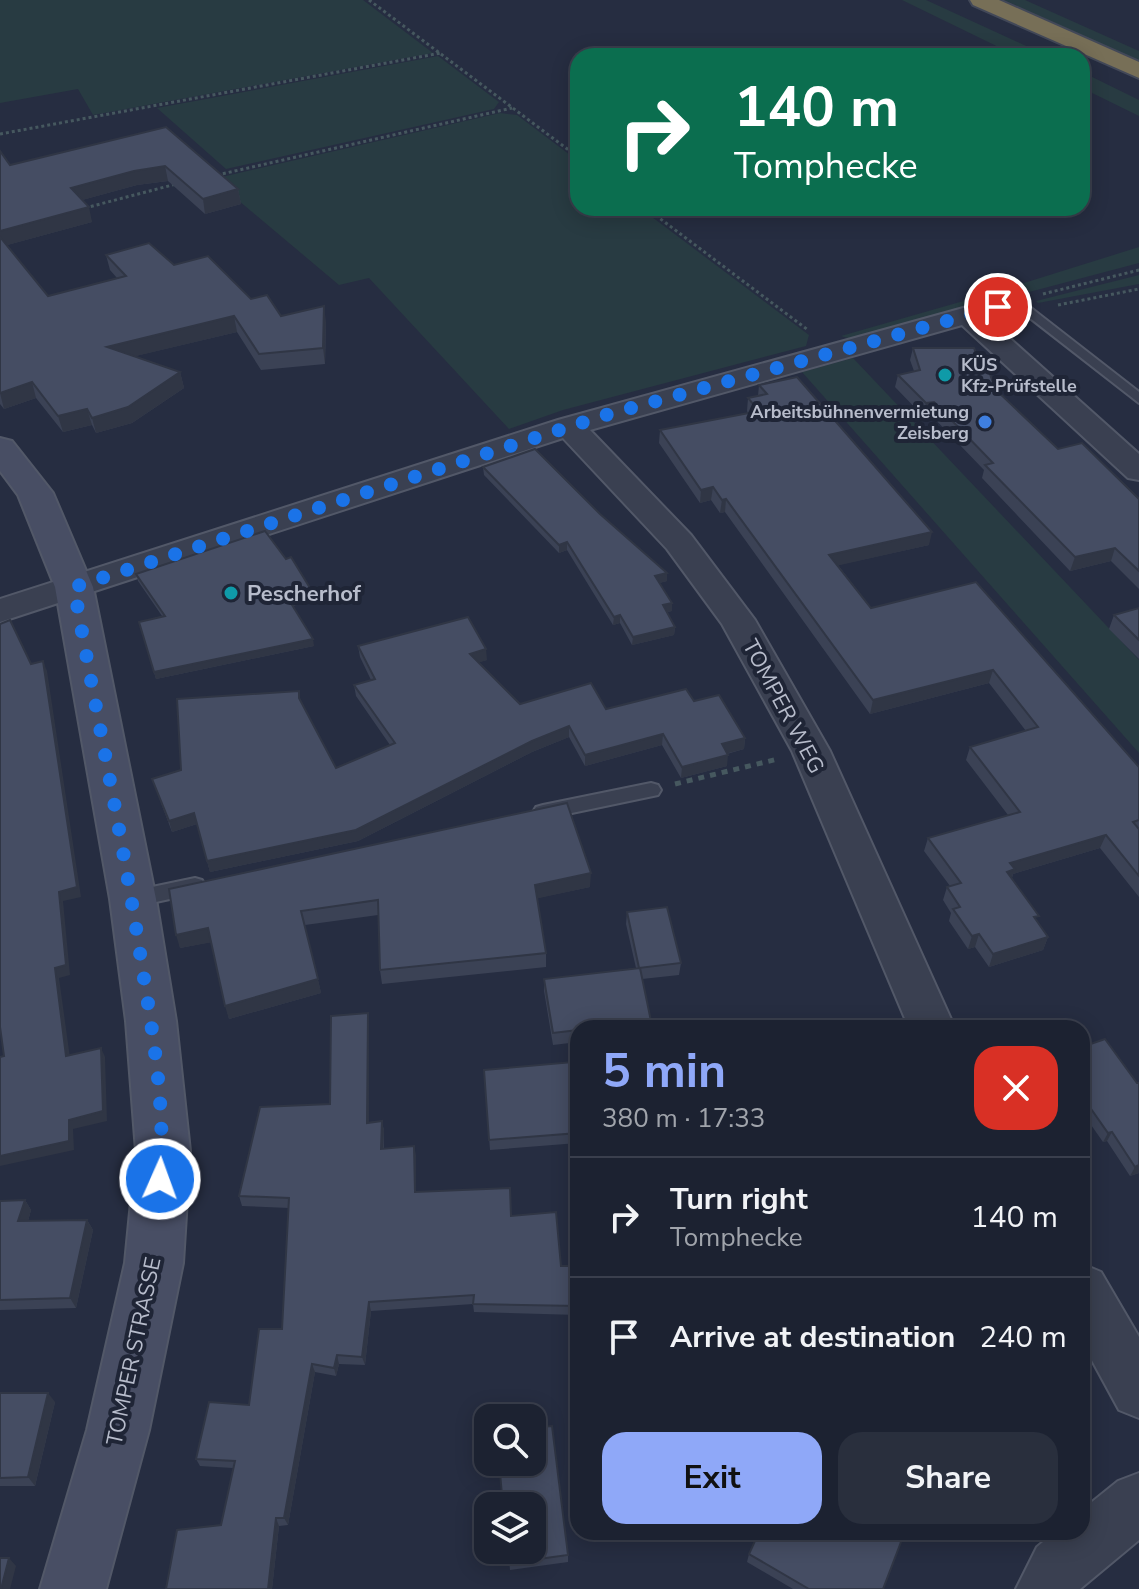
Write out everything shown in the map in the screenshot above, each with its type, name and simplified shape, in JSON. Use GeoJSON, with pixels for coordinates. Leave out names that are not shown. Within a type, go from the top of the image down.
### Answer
{"type":"FeatureCollection","features":[{"type":"Feature","properties":{"kind":"highway"},"geometry":{"type":"LineString","coordinates":[[981,0],[1088,48]]}},
{"type":"Feature","properties":{"kind":"highway"},"geometry":{"type":"LineString","coordinates":[[958,6],[1050,48]]}},
{"type":"Feature","properties":{"kind":"highway"},"geometry":{"type":"LineString","coordinates":[[1090,49],[1139,71]]}},
{"type":"Feature","properties":{"kind":"highway"},"geometry":{"type":"LineString","coordinates":[[1090,67],[1139,90]]}},
{"type":"Feature","properties":{"kind":"main road","name":"TOMPER STRASSE"},"geometry":{"type":"LineString","coordinates":[[0,448],[35,493],[74,587],[133,899],[151,1021],[163,1151],[154,1263],[118,1430],[73,1589]]}},
{"type":"Feature","properties":{"kind":"street"},"geometry":{"type":"LineString","coordinates":[[0,611],[569,426],[967,315],[1139,471]]}},
{"type":"Feature","properties":{"kind":"street","name":"TOMPER WEG"},"geometry":{"type":"LineString","coordinates":[[569,426],[679,542],[729,609],[811,751],[929,1020]]}},
{"type":"Feature","properties":{"kind":"street"},"geometry":{"type":"LineString","coordinates":[[1090,1304],[1139,1390]]}},
{"type":"Feature","properties":{"kind":"street"},"geometry":{"type":"LineString","coordinates":[[1046,1589],[1058,1568],[1139,1502]]}},
{"type":"Feature","properties":{"kind":"lane"},"geometry":{"type":"LineString","coordinates":[[1019,304],[1139,399]]}},
{"type":"Feature","properties":{"kind":"lane"},"geometry":{"type":"LineString","coordinates":[[529,815],[651,790]]}},
{"type":"Feature","properties":{"kind":"lane"},"geometry":{"type":"LineString","coordinates":[[133,899],[209,883]]}},
{"type":"Feature","properties":{"kind":"path"},"geometry":{"type":"LineString","coordinates":[[369,0],[570,151]]}},
{"type":"Feature","properties":{"kind":"path"},"geometry":{"type":"LineString","coordinates":[[0,134],[441,53]]}},
{"type":"Feature","properties":{"kind":"path"},"geometry":{"type":"LineString","coordinates":[[205,178],[512,108]]}},
{"type":"Feature","properties":{"kind":"path"},"geometry":{"type":"LineString","coordinates":[[73,212],[189,181]]}},
{"type":"Feature","properties":{"kind":"path"},"geometry":{"type":"LineString","coordinates":[[657,216],[836,351]]}},
{"type":"Feature","properties":{"kind":"path"},"geometry":{"type":"LineString","coordinates":[[1019,304],[1139,270]]}},
{"type":"Feature","properties":{"kind":"path"},"geometry":{"type":"LineString","coordinates":[[1019,304],[1049,307],[1139,289]]}},
{"type":"Feature","properties":{"kind":"path"},"geometry":{"type":"LineString","coordinates":[[651,790],[811,751]]}},
{"type":"Feature","properties":{"kind":"shaded area"},"geometry":{"type":"Polygon","coordinates":[[[0,0],[363,0],[433,53],[93,115],[78,89],[0,103],[0,0]]]}},
{"type":"Feature","properties":{"kind":"shaded area"},"geometry":{"type":"Polygon","coordinates":[[[902,0],[926,0],[1031,48],[1001,48],[902,0]]]}},
{"type":"Feature","properties":{"kind":"shaded area"},"geometry":{"type":"Polygon","coordinates":[[[1004,0],[1025,0],[1139,51],[1139,61],[1004,0]]]}},
{"type":"Feature","properties":{"kind":"shaded area"},"geometry":{"type":"Polygon","coordinates":[[[438,56],[499,102],[494,109],[226,169],[157,108],[438,56]]]}},
{"type":"Feature","properties":{"kind":"shaded area"},"geometry":{"type":"Polygon","coordinates":[[[1090,76],[1139,100],[1139,116],[1090,92],[1090,76]]]}},
{"type":"Feature","properties":{"kind":"shaded area"},"geometry":{"type":"Polygon","coordinates":[[[500,113],[517,115],[570,155],[570,216],[651,216],[809,335],[806,346],[563,410],[509,429],[369,278],[339,285],[213,179],[500,113]]]}},
{"type":"Feature","properties":{"kind":"shaded area"},"geometry":{"type":"Polygon","coordinates":[[[1139,247],[1139,263],[851,339],[841,336],[1002,290],[1139,247]]]}},
{"type":"Feature","properties":{"kind":"shaded area"},"geometry":{"type":"Polygon","coordinates":[[[1139,275],[1139,284],[1036,301],[1139,275]]]}},
{"type":"Feature","properties":{"kind":"shaded area"},"geometry":{"type":"Polygon","coordinates":[[[853,358],[1139,660],[1139,753],[802,372],[853,358]]]}},
{"type":"Feature","properties":{"kind":"building"},"geometry":{"type":"Polygon","coordinates":[[[166,127],[238,189],[203,199],[165,166],[134,171],[71,188],[89,207],[0,231],[0,151],[10,165],[166,127]]]}},
{"type":"Feature","properties":{"kind":"building"},"geometry":{"type":"Polygon","coordinates":[[[0,237],[48,296],[126,276],[106,255],[149,243],[174,265],[208,256],[251,299],[267,295],[281,316],[324,306],[323,348],[259,354],[234,316],[107,347],[180,372],[128,407],[92,418],[87,409],[58,416],[32,382],[0,393],[0,237]]]}},
{"type":"Feature","properties":{"kind":"building"},"geometry":{"type":"Polygon","coordinates":[[[913,348],[974,348],[983,371],[989,371],[995,389],[1058,449],[1082,443],[1139,499],[1139,571],[1115,548],[1075,557],[985,465],[993,463],[934,402],[926,403],[898,375],[920,370],[913,348]]]}},
{"type":"Feature","properties":{"kind":"building"},"geometry":{"type":"Polygon","coordinates":[[[797,377],[932,532],[829,555],[871,608],[976,582],[1139,767],[1139,820],[1133,822],[1139,829],[1139,876],[1106,835],[1010,863],[1015,869],[1007,872],[1039,916],[1034,917],[1048,937],[993,954],[979,934],[972,936],[953,909],[960,907],[947,887],[961,883],[928,838],[1020,812],[970,747],[1038,727],[993,670],[873,700],[726,499],[722,500],[713,487],[701,490],[660,430],[759,411],[748,398],[767,394],[759,385],[797,377]]]}},
{"type":"Feature","properties":{"kind":"building"},"geometry":{"type":"Polygon","coordinates":[[[535,449],[600,514],[667,573],[655,576],[672,603],[663,605],[675,627],[633,637],[620,615],[614,617],[567,542],[559,545],[483,467],[535,449]]]}},
{"type":"Feature","properties":{"kind":"building"},"geometry":{"type":"Polygon","coordinates":[[[265,531],[286,559],[291,557],[310,588],[292,594],[294,598],[289,600],[313,639],[154,672],[139,622],[165,616],[136,574],[265,531]]]}},
{"type":"Feature","properties":{"kind":"building"},"geometry":{"type":"Polygon","coordinates":[[[1139,608],[1139,640],[1114,615],[1139,608]]]}},
{"type":"Feature","properties":{"kind":"building"},"geometry":{"type":"Polygon","coordinates":[[[468,617],[486,649],[470,654],[520,704],[591,683],[606,709],[686,689],[694,701],[719,695],[745,738],[722,744],[728,755],[682,767],[663,734],[585,755],[569,726],[532,741],[356,830],[207,861],[194,813],[169,821],[152,779],[181,770],[177,699],[299,691],[299,698],[336,768],[395,743],[354,685],[375,679],[358,646],[468,617]]]}},
{"type":"Feature","properties":{"kind":"building"},"geometry":{"type":"Polygon","coordinates":[[[10,620],[31,664],[43,661],[77,887],[59,892],[66,965],[55,968],[66,1056],[101,1048],[103,1111],[69,1120],[69,1141],[0,1156],[0,1057],[4,1056],[0,1027],[0,624],[10,620]]]}},
{"type":"Feature","properties":{"kind":"building"},"geometry":{"type":"Polygon","coordinates":[[[567,803],[591,873],[535,885],[546,953],[380,970],[378,900],[301,911],[318,979],[225,1006],[208,928],[176,935],[169,889],[567,803]]]}},
{"type":"Feature","properties":{"kind":"building"},"geometry":{"type":"Polygon","coordinates":[[[667,907],[681,963],[639,968],[627,912],[667,907]]]}},
{"type":"Feature","properties":{"kind":"building"},"geometry":{"type":"Polygon","coordinates":[[[640,968],[651,1020],[570,1020],[570,1031],[553,1033],[544,979],[640,968]]]}},
{"type":"Feature","properties":{"kind":"building"},"geometry":{"type":"Polygon","coordinates":[[[368,1013],[367,1123],[382,1121],[381,1149],[414,1146],[415,1192],[510,1188],[511,1216],[556,1212],[561,1266],[570,1266],[570,1306],[473,1304],[474,1295],[369,1302],[362,1357],[337,1355],[334,1368],[312,1364],[284,1518],[276,1518],[268,1589],[166,1589],[177,1530],[221,1525],[235,1461],[196,1459],[209,1402],[249,1405],[259,1329],[282,1329],[289,1198],[239,1196],[260,1107],[330,1104],[331,1016],[368,1013]]]}},
{"type":"Feature","properties":{"kind":"building"},"geometry":{"type":"Polygon","coordinates":[[[1105,1039],[1139,1083],[1139,1165],[1135,1167],[1112,1132],[1108,1133],[1090,1107],[1090,1044],[1105,1039]]]}},
{"type":"Feature","properties":{"kind":"building"},"geometry":{"type":"Polygon","coordinates":[[[570,1062],[570,1134],[489,1140],[484,1070],[570,1062]]]}},
{"type":"Feature","properties":{"kind":"building"},"geometry":{"type":"Polygon","coordinates":[[[25,1200],[18,1221],[87,1220],[70,1298],[0,1300],[0,1201],[25,1200]]]}},
{"type":"Feature","properties":{"kind":"building"},"geometry":{"type":"Polygon","coordinates":[[[0,1393],[48,1393],[28,1477],[0,1478],[0,1393]]]}},
{"type":"Feature","properties":{"kind":"building"},"geometry":{"type":"Polygon","coordinates":[[[552,1426],[568,1555],[546,1558],[546,1492],[502,1492],[500,1476],[546,1476],[546,1427],[552,1426]]]}},
{"type":"Feature","properties":{"kind":"building"},"geometry":{"type":"Polygon","coordinates":[[[755,1540],[901,1542],[883,1589],[809,1589],[749,1554],[755,1540]]]}},
{"type":"Feature","properties":{"kind":"building"},"geometry":{"type":"Polygon","coordinates":[[[0,1558],[9,1558],[1,1589],[0,1589],[0,1558]]]}},
{"type":"Feature","properties":{"kind":"place","name":"KÜS Kfz-Prüfstelle"},"geometry":{"type":"Point","coordinates":[945,375]}},
{"type":"Feature","properties":{"kind":"place","name":"Arbeitsbühnenvermietung Zeisberg"},"geometry":{"type":"Point","coordinates":[985,422]}},
{"type":"Feature","properties":{"kind":"place","name":"Pescherhof"},"geometry":{"type":"Point","coordinates":[231,593]}},
{"type":"Feature","properties":{"kind":"route"},"geometry":{"type":"LineString","coordinates":[[160,1179],[163,1151],[151,1021],[133,899],[74,587],[606,415],[998,307]]}}]}
